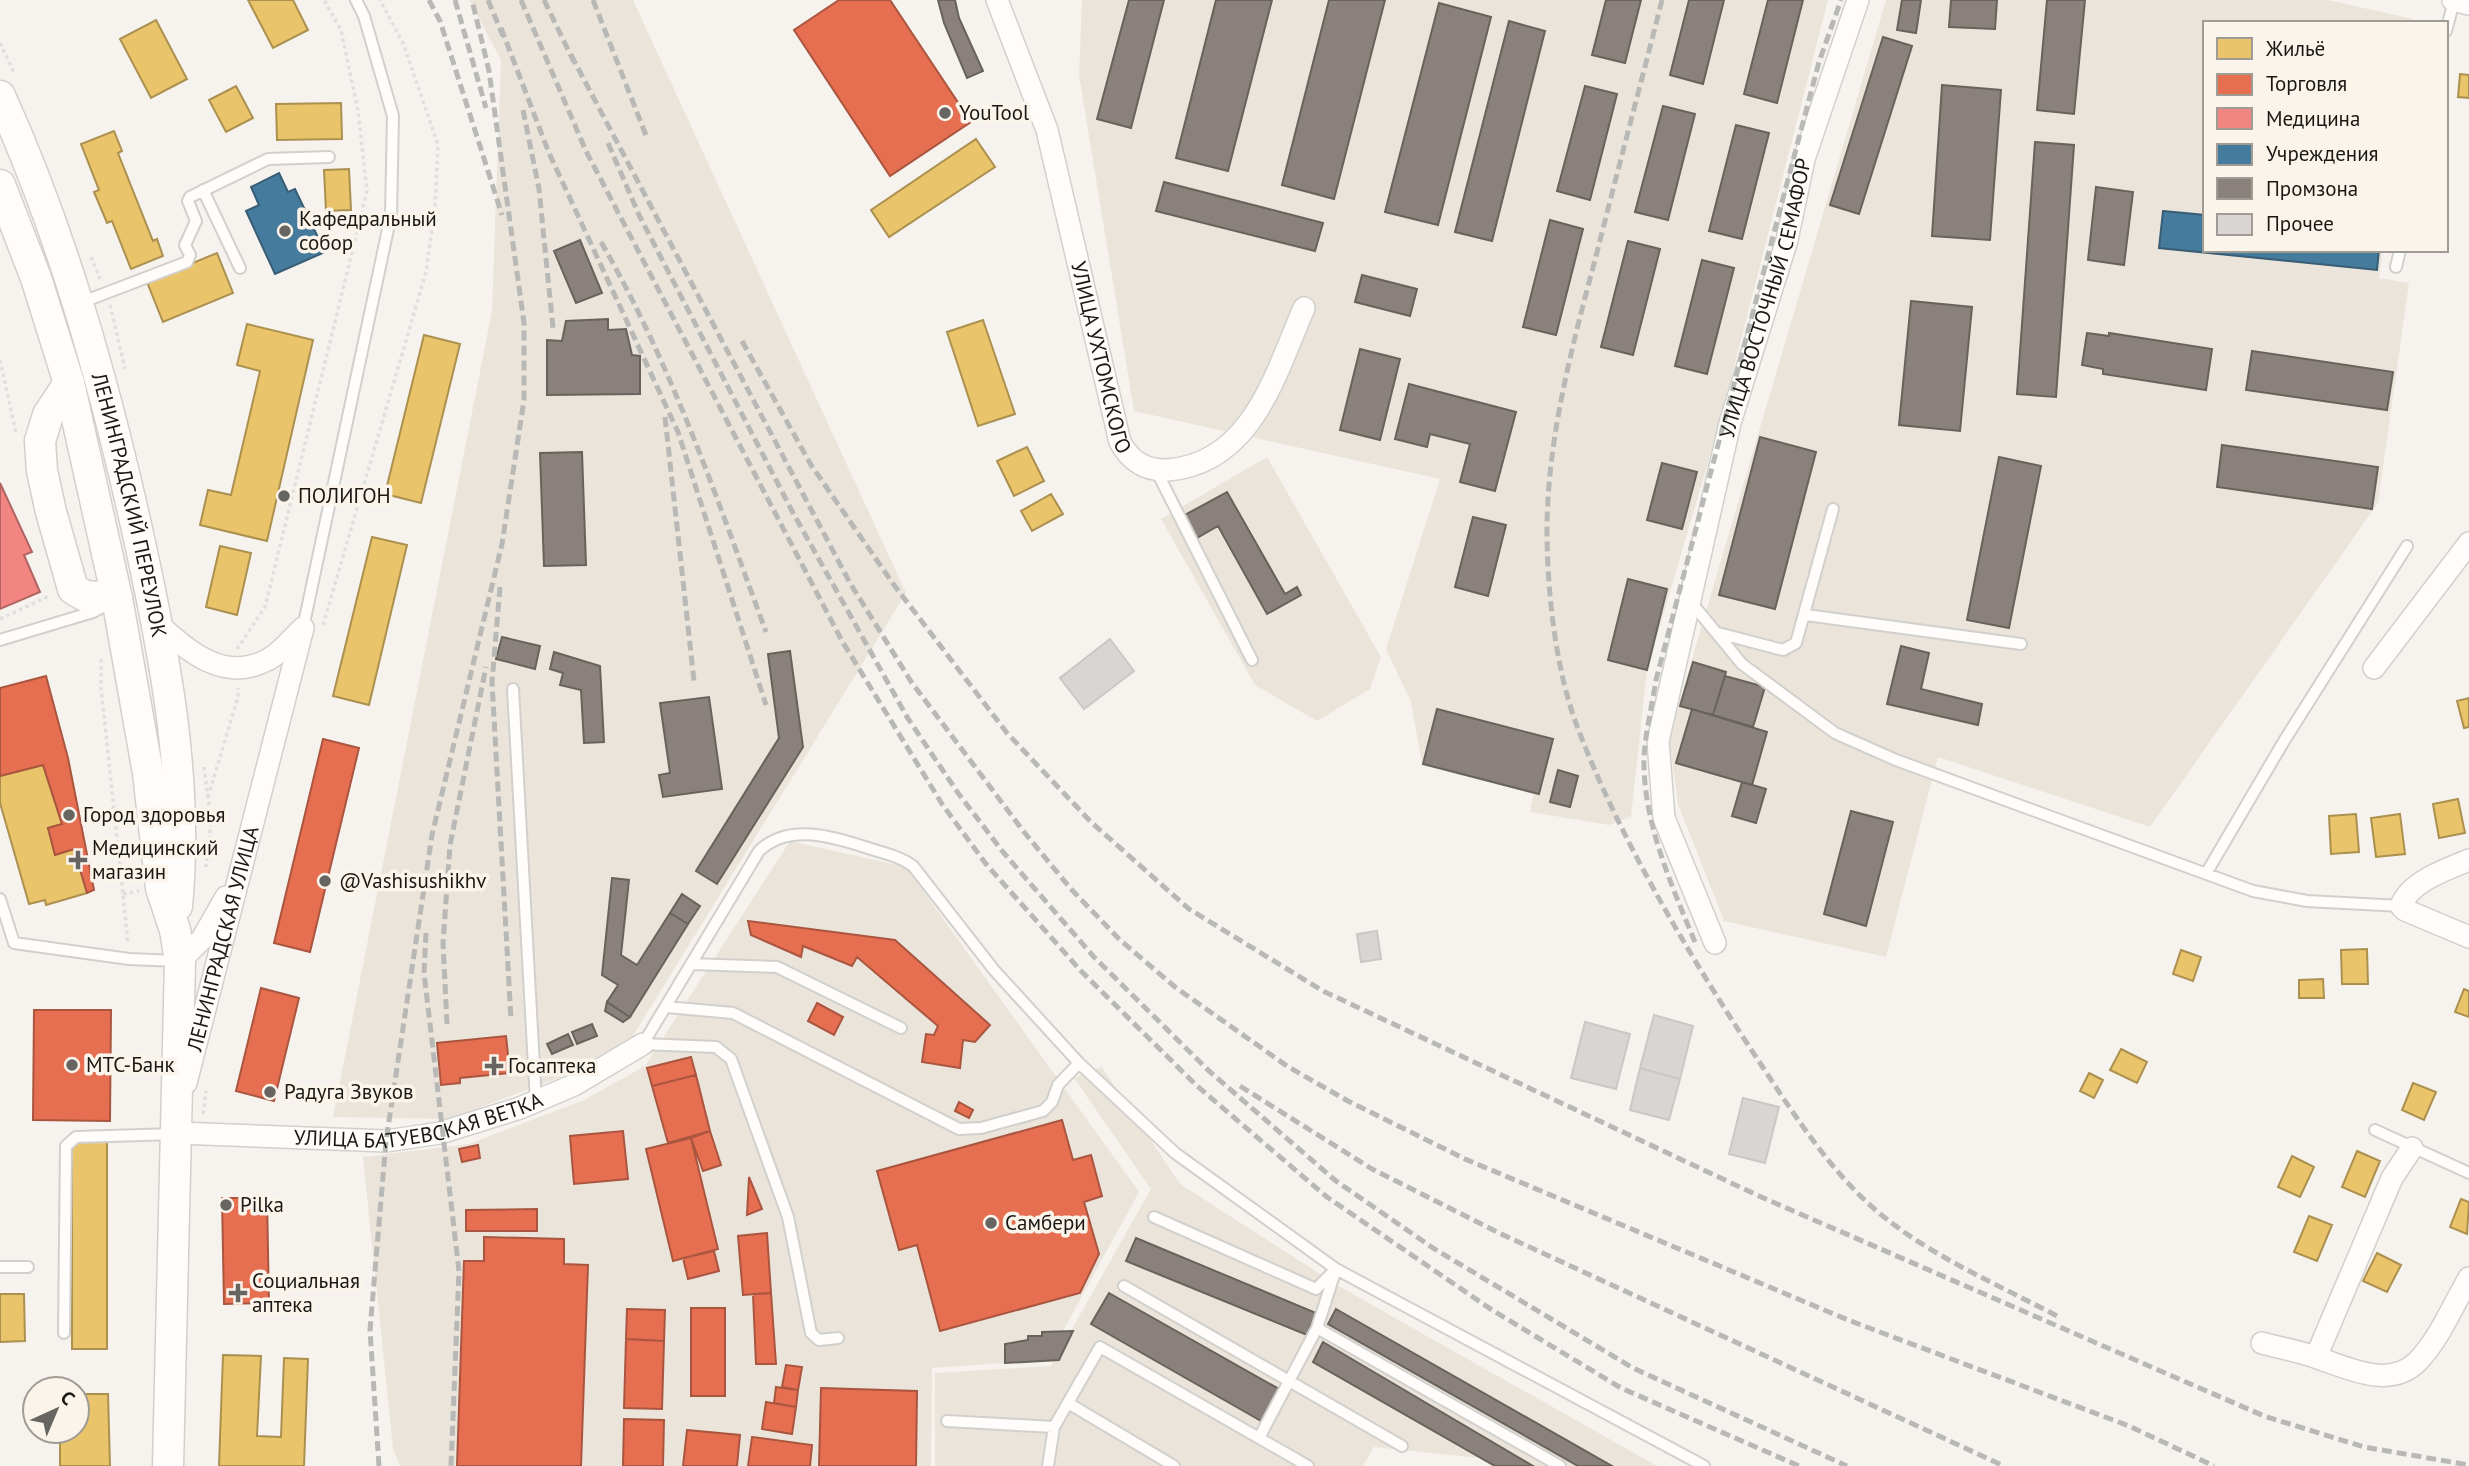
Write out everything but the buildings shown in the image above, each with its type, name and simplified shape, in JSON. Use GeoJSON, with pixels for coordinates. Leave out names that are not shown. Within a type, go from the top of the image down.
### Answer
{"type":"FeatureCollection","features":[{"type":"Feature","properties":{"kind":"main road","name":"ЛЕНИНГРАДСКИЙ ПЕРЕУЛОК"},"geometry":{"type":"LineString","coordinates":[[0,96],[99,365],[158,624],[180,768],[179,890],[175,930]]}},
{"type":"Feature","properties":{"kind":"main road","name":"ЛЕНИНГРАДСКИЙ ПЕРЕУЛОК"},"geometry":{"type":"LineString","coordinates":[[0,184],[36,278],[69,383],[117,598],[148,774],[160,888],[175,930],[180,961],[185,1127]]}},
{"type":"Feature","properties":{"kind":"main road"},"geometry":{"type":"LineString","coordinates":[[69,383],[43,427],[40,442],[47,491],[73,589],[85,596],[117,598]]}},
{"type":"Feature","properties":{"kind":"main road","name":"ЛЕНИНГРАДСКАЯ УЛИЦА"},"geometry":{"type":"LineString","coordinates":[[168,1466],[185,1127]]}},
{"type":"Feature","properties":{"kind":"street","name":"УЛИЦА УХТОМСКОГО"},"geometry":{"type":"LineString","coordinates":[[997,0],[1046,130],[1120,442],[1133,460],[1156,470],[1191,468],[1213,459],[1230,446],[1262,404],[1304,308]]}},
{"type":"Feature","properties":{"kind":"street","name":"УЛИЦА ВОСТОЧНЫЙ СЕМАФОР"},"geometry":{"type":"LineString","coordinates":[[1715,943],[1664,818],[1658,741],[1730,423],[1787,240],[1804,159],[1858,0]]}},
{"type":"Feature","properties":{"kind":"street"},"geometry":{"type":"LineString","coordinates":[[2453,0],[2469,4]]}},
{"type":"Feature","properties":{"kind":"street"},"geometry":{"type":"LineString","coordinates":[[2374,668],[2469,544]]}},
{"type":"Feature","properties":{"kind":"street"},"geometry":{"type":"LineString","coordinates":[[158,624],[207,662],[237,667],[269,660],[313,628]]}},
{"type":"Feature","properties":{"kind":"street","name":"ЛЕНИНГРАДСКАЯ УЛИЦА"},"geometry":{"type":"LineString","coordinates":[[185,1127],[240,874],[313,628]]}},
{"type":"Feature","properties":{"kind":"street"},"geometry":{"type":"LineString","coordinates":[[2469,860],[2437,873],[2404,897],[2401,906],[2405,911],[2469,937]]}},
{"type":"Feature","properties":{"kind":"street"},"geometry":{"type":"LineString","coordinates":[[180,961],[202,939],[240,874]]}},
{"type":"Feature","properties":{"kind":"street","name":"УЛИЦА БАТУЕВСКАЯ ВЕТКА"},"geometry":{"type":"LineString","coordinates":[[185,1127],[386,1141],[440,1132],[536,1102],[574,1086],[643,1044]]}},
{"type":"Feature","properties":{"kind":"street"},"geometry":{"type":"LineString","coordinates":[[2316,1357],[2392,1178],[2412,1148]]}},
{"type":"Feature","properties":{"kind":"street"},"geometry":{"type":"LineString","coordinates":[[2262,1343],[2316,1357],[2354,1372],[2391,1375],[2405,1371],[2425,1352],[2469,1279]]}},
{"type":"Feature","properties":{"kind":"lane"},"geometry":{"type":"LineString","coordinates":[[313,628],[391,215],[393,116],[364,16],[356,0]]}},
{"type":"Feature","properties":{"kind":"lane"},"geometry":{"type":"LineString","coordinates":[[2448,23],[2453,0]]}},
{"type":"Feature","properties":{"kind":"lane"},"geometry":{"type":"LineString","coordinates":[[77,304],[187,262],[190,255],[185,244],[196,221],[188,201],[190,197],[268,159],[329,158]]}},
{"type":"Feature","properties":{"kind":"lane"},"geometry":{"type":"LineString","coordinates":[[203,190],[240,268]]}},
{"type":"Feature","properties":{"kind":"lane"},"geometry":{"type":"LineString","coordinates":[[2396,267],[2400,252]]}},
{"type":"Feature","properties":{"kind":"lane"},"geometry":{"type":"LineString","coordinates":[[1156,470],[1252,660]]}},
{"type":"Feature","properties":{"kind":"lane"},"geometry":{"type":"LineString","coordinates":[[1717,634],[1783,650],[1796,643],[1806,615],[1833,509]]}},
{"type":"Feature","properties":{"kind":"lane"},"geometry":{"type":"LineString","coordinates":[[2207,872],[2284,741],[2407,545]]}},
{"type":"Feature","properties":{"kind":"lane"},"geometry":{"type":"LineString","coordinates":[[0,640],[93,612],[117,598]]}},
{"type":"Feature","properties":{"kind":"lane"},"geometry":{"type":"LineString","coordinates":[[1690,601],[1742,664],[1835,733],[1896,760],[2253,891],[2282,899],[2401,906]]}},
{"type":"Feature","properties":{"kind":"lane"},"geometry":{"type":"LineString","coordinates":[[1806,615],[1905,625],[2021,644]]}},
{"type":"Feature","properties":{"kind":"lane"},"geometry":{"type":"LineString","coordinates":[[513,689],[536,1102]]}},
{"type":"Feature","properties":{"kind":"lane"},"geometry":{"type":"LineString","coordinates":[[838,1338],[819,1340],[811,1333],[788,1217],[731,1059],[716,1047],[643,1044],[759,851],[767,844],[799,834],[841,839],[904,860],[913,866],[994,970],[1079,1063],[1174,1153],[1336,1269],[1704,1466]]}},
{"type":"Feature","properties":{"kind":"lane"},"geometry":{"type":"LineString","coordinates":[[0,900],[14,943],[129,959],[180,961]]}},
{"type":"Feature","properties":{"kind":"lane"},"geometry":{"type":"LineString","coordinates":[[692,964],[777,968],[901,1028]]}},
{"type":"Feature","properties":{"kind":"lane"},"geometry":{"type":"LineString","coordinates":[[666,1007],[733,1013],[959,1129],[981,1128],[1043,1111],[1052,1102],[1058,1085],[1079,1063]]}},
{"type":"Feature","properties":{"kind":"lane"},"geometry":{"type":"LineString","coordinates":[[65,1333],[66,1146],[76,1137],[185,1127]]}},
{"type":"Feature","properties":{"kind":"lane"},"geometry":{"type":"LineString","coordinates":[[2375,1130],[2469,1172]]}},
{"type":"Feature","properties":{"kind":"lane"},"geometry":{"type":"LineString","coordinates":[[1154,1217],[1316,1289],[1336,1269]]}},
{"type":"Feature","properties":{"kind":"lane"},"geometry":{"type":"LineString","coordinates":[[0,1267],[28,1267]]}},
{"type":"Feature","properties":{"kind":"lane"},"geometry":{"type":"LineString","coordinates":[[1259,1438],[1317,1328],[1336,1269]]}},
{"type":"Feature","properties":{"kind":"lane"},"geometry":{"type":"LineString","coordinates":[[1124,1286],[1402,1446]]}},
{"type":"Feature","properties":{"kind":"lane"},"geometry":{"type":"LineString","coordinates":[[1317,1328],[1560,1466]]}},
{"type":"Feature","properties":{"kind":"lane"},"geometry":{"type":"LineString","coordinates":[[1048,1466],[1054,1427],[1100,1347],[1308,1466]]}},
{"type":"Feature","properties":{"kind":"lane"},"geometry":{"type":"LineString","coordinates":[[1068,1403],[1174,1466]]}},
{"type":"Feature","properties":{"kind":"lane"},"geometry":{"type":"LineString","coordinates":[[947,1421],[1054,1427]]}},
{"type":"Feature","properties":{"kind":"path"},"geometry":{"type":"LineString","coordinates":[[208,797],[238,697],[236,646],[265,607],[367,191],[358,111],[341,30],[324,0]]}},
{"type":"Feature","properties":{"kind":"path"},"geometry":{"type":"LineString","coordinates":[[313,628],[426,272],[435,207],[438,145],[403,43],[380,0]]}},
{"type":"Feature","properties":{"kind":"path"},"geometry":{"type":"LineString","coordinates":[[0,619],[58,593]]}},
{"type":"Feature","properties":{"kind":"path"},"geometry":{"type":"LineString","coordinates":[[101,650],[101,687],[129,959]]}},
{"type":"Feature","properties":{"kind":"path"},"geometry":{"type":"LineString","coordinates":[[203,760],[211,822],[205,875]]}},
{"type":"Feature","properties":{"kind":"path"},"geometry":{"type":"LineString","coordinates":[[185,1127],[208,1084]]}},
{"type":"Feature","properties":{"kind":"shaded area"},"geometry":{"type":"Polygon","coordinates":[[[469,0],[633,0],[906,593],[631,1039],[563,1076],[450,1119],[333,1117],[492,311],[501,60],[469,0]]]}},
{"type":"Feature","properties":{"kind":"shaded area"},"geometry":{"type":"Polygon","coordinates":[[[1082,0],[1828,0],[1720,422],[1647,670],[1631,817],[1609,825],[1530,812],[1533,794],[1422,764],[1411,702],[1386,649],[1440,479],[1134,411],[1079,75],[1082,0]]]}},
{"type":"Feature","properties":{"kind":"shaded area"},"geometry":{"type":"Polygon","coordinates":[[[1886,0],[2328,0],[2413,19],[2203,21],[2203,252],[2383,252],[2379,278],[2409,283],[2378,503],[2150,827],[1938,757],[1886,957],[1724,921],[1678,804],[1669,737],[1886,0]]]}},
{"type":"Feature","properties":{"kind":"shaded area"},"geometry":{"type":"Polygon","coordinates":[[[1267,457],[1381,657],[1370,689],[1317,721],[1255,685],[1161,519],[1267,457]]]}},
{"type":"Feature","properties":{"kind":"shaded area"},"geometry":{"type":"Polygon","coordinates":[[[790,841],[906,867],[1139,1192],[1047,1360],[932,1368],[931,1466],[400,1466],[393,1449],[363,1157],[469,1144],[584,1100],[645,1066],[790,841]]]}},
{"type":"Feature","properties":{"kind":"shaded area"},"geometry":{"type":"Polygon","coordinates":[[[1102,1067],[1180,1184],[1342,1288],[1657,1466],[1492,1466],[1479,1458],[1374,1447],[1363,1466],[935,1466],[935,1373],[1051,1366],[1151,1189],[1074,1078],[1102,1067]]]}},
{"type":"Feature","properties":{"kind":"railway"},"geometry":{"type":"LineString","coordinates":[[429,0],[440,21],[502,215]]}},
{"type":"Feature","properties":{"kind":"railway"},"geometry":{"type":"LineString","coordinates":[[455,0],[486,108]]}},
{"type":"Feature","properties":{"kind":"railway"},"geometry":{"type":"LineString","coordinates":[[379,1466],[370,1330],[386,1141],[432,835],[502,544],[524,400],[524,323],[489,71],[472,0]]}},
{"type":"Feature","properties":{"kind":"railway"},"geometry":{"type":"LineString","coordinates":[[488,0],[503,36]]}},
{"type":"Feature","properties":{"kind":"railway"},"geometry":{"type":"LineString","coordinates":[[521,0],[586,151],[842,641],[942,804],[986,864],[1081,971],[1196,1085],[1327,1197],[1492,1310],[1621,1388],[1799,1466]]}},
{"type":"Feature","properties":{"kind":"railway"},"geometry":{"type":"LineString","coordinates":[[544,0],[574,62]]}},
{"type":"Feature","properties":{"kind":"railway"},"geometry":{"type":"LineString","coordinates":[[593,0],[647,138]]}},
{"type":"Feature","properties":{"kind":"railway"},"geometry":{"type":"LineString","coordinates":[[1662,0],[1586,294],[1555,432],[1548,503],[1549,585],[1554,633],[1570,704],[1615,814],[1661,902],[1738,1030],[1830,1163],[1861,1197],[1898,1228],[1964,1268],[2057,1316]]}},
{"type":"Feature","properties":{"kind":"railway"},"geometry":{"type":"LineString","coordinates":[[1695,942],[1653,827],[1645,779],[1646,737],[1656,680],[1819,62],[1841,0]]}},
{"type":"Feature","properties":{"kind":"railway"},"geometry":{"type":"LineString","coordinates":[[501,28],[549,153],[678,432],[766,705]]}},
{"type":"Feature","properties":{"kind":"railway"},"geometry":{"type":"LineString","coordinates":[[571,55],[850,583],[912,683],[1024,832],[1071,889],[1120,940],[1175,987],[1287,1066],[1348,1101],[1465,1159],[1848,1320],[2129,1426],[2214,1466]]}},
{"type":"Feature","properties":{"kind":"railway"},"geometry":{"type":"LineString","coordinates":[[523,110],[539,189],[553,328]]}},
{"type":"Feature","properties":{"kind":"railway"},"geometry":{"type":"LineString","coordinates":[[608,143],[639,215],[792,511],[907,717],[958,793],[1003,852],[1094,957],[1209,1071],[1336,1181],[1433,1248],[1633,1368],[1847,1466]]}},
{"type":"Feature","properties":{"kind":"railway"},"geometry":{"type":"LineString","coordinates":[[601,242],[650,336],[692,433],[766,632]]}},
{"type":"Feature","properties":{"kind":"railway"},"geometry":{"type":"LineString","coordinates":[[742,341],[811,465],[894,585],[1007,733],[1091,822],[1189,909],[1323,991],[1759,1196],[2264,1416],[2364,1447],[2469,1465]]}},
{"type":"Feature","properties":{"kind":"railway"},"geometry":{"type":"LineString","coordinates":[[665,417],[694,681]]}},
{"type":"Feature","properties":{"kind":"railway"},"geometry":{"type":"LineString","coordinates":[[500,587],[492,682],[511,1020]]}},
{"type":"Feature","properties":{"kind":"railway"},"geometry":{"type":"LineString","coordinates":[[447,1024],[443,943],[450,845],[486,667]]}},
{"type":"Feature","properties":{"kind":"railway"},"geometry":{"type":"LineString","coordinates":[[426,933],[424,973],[459,1271],[451,1466]]}},
{"type":"Feature","properties":{"kind":"railway"},"geometry":{"type":"LineString","coordinates":[[1240,1086],[1372,1169],[1497,1232],[2004,1466]]}},
{"type":"Feature","properties":{"kind":"place","name":"YouTool"},"geometry":{"type":"Point","coordinates":[945,113]}},
{"type":"Feature","properties":{"kind":"place","name":"Кафедральный собор"},"geometry":{"type":"Point","coordinates":[285,231]}},
{"type":"Feature","properties":{"kind":"place","name":"ПОЛИГОН"},"geometry":{"type":"Point","coordinates":[284,496]}},
{"type":"Feature","properties":{"kind":"place","name":"Город здоровья"},"geometry":{"type":"Point","coordinates":[69,815]}},
{"type":"Feature","properties":{"kind":"place","name":"Медицинский магазин"},"geometry":{"type":"Point","coordinates":[78,860]}},
{"type":"Feature","properties":{"kind":"place","name":"@Vashisushikhv"},"geometry":{"type":"Point","coordinates":[325,881]}},
{"type":"Feature","properties":{"kind":"place","name":"МТС-Банк"},"geometry":{"type":"Point","coordinates":[72,1065]}},
{"type":"Feature","properties":{"kind":"place","name":"Госаптека"},"geometry":{"type":"Point","coordinates":[494,1066]}},
{"type":"Feature","properties":{"kind":"place","name":"Радуга Звуков"},"geometry":{"type":"Point","coordinates":[270,1092]}},
{"type":"Feature","properties":{"kind":"place","name":"Pilka"},"geometry":{"type":"Point","coordinates":[226,1205]}},
{"type":"Feature","properties":{"kind":"place","name":"Самбери"},"geometry":{"type":"Point","coordinates":[991,1223]}},
{"type":"Feature","properties":{"kind":"place","name":"Социальная аптека"},"geometry":{"type":"Point","coordinates":[238,1293]}}]}
